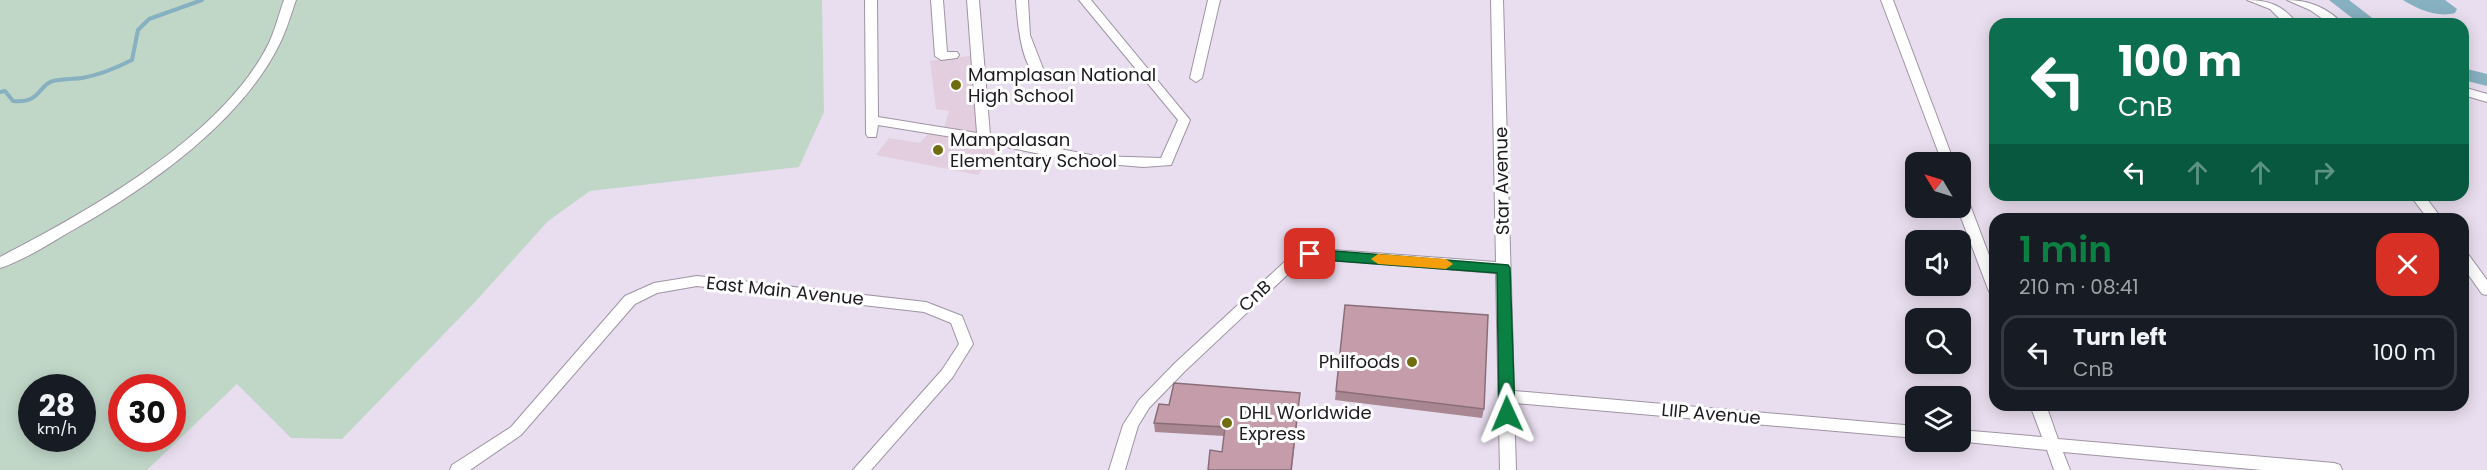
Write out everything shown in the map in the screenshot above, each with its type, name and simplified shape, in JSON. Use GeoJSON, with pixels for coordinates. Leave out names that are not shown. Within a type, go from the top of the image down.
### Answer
{"type":"FeatureCollection","features":[{"type":"Feature","properties":{"kind":"street"},"geometry":{"type":"LineString","coordinates":[[0,263],[107,203],[167,161],[198,135],[232,102],[261,65],[281,31],[290,0]]}},
{"type":"Feature","properties":{"kind":"street"},"geometry":{"type":"LineString","coordinates":[[871,0],[872,134]]}},
{"type":"Feature","properties":{"kind":"street"},"geometry":{"type":"LineString","coordinates":[[937,0],[941,56],[953,55]]}},
{"type":"Feature","properties":{"kind":"street"},"geometry":{"type":"LineString","coordinates":[[973,0],[984,138]]}},
{"type":"Feature","properties":{"kind":"street"},"geometry":{"type":"LineString","coordinates":[[1022,0],[1024,35],[1038,71]]}},
{"type":"Feature","properties":{"kind":"street"},"geometry":{"type":"LineString","coordinates":[[873,120],[984,138],[1077,159],[1104,162],[1166,162],[1184,120],[1085,0]]}},
{"type":"Feature","properties":{"kind":"street"},"geometry":{"type":"LineString","coordinates":[[1196,78],[1214,0]]}},
{"type":"Feature","properties":{"kind":"street","name":"Star Avenue"},"geometry":{"type":"LineString","coordinates":[[1497,0],[1508,470]]}},
{"type":"Feature","properties":{"kind":"street"},"geometry":{"type":"LineString","coordinates":[[1887,0],[1944,152]]}},
{"type":"Feature","properties":{"kind":"street"},"geometry":{"type":"LineString","coordinates":[[2253,0],[2274,7],[2286,18]]}},
{"type":"Feature","properties":{"kind":"street"},"geometry":{"type":"LineString","coordinates":[[2293,0],[2314,8],[2328,18]]}},
{"type":"Feature","properties":{"kind":"street"},"geometry":{"type":"LineString","coordinates":[[2469,93],[2487,98]]}},
{"type":"Feature","properties":{"kind":"street"},"geometry":{"type":"LineString","coordinates":[[1968,218],[1989,274]]}},
{"type":"Feature","properties":{"kind":"street","name":"CnB"},"geometry":{"type":"LineString","coordinates":[[1117,470],[1131,425],[1144,404],[1179,367],[1298,257],[1319,254],[1503,268]]}},
{"type":"Feature","properties":{"kind":"street"},"geometry":{"type":"LineString","coordinates":[[2469,265],[2487,290]]}},
{"type":"Feature","properties":{"kind":"street","name":"East Main Avenue"},"geometry":{"type":"LineString","coordinates":[[458,470],[516,431],[630,300],[654,288],[697,281],[927,307],[957,320],[966,344],[947,374],[861,470]]}},
{"type":"Feature","properties":{"kind":"street","name":"LIIP Avenue"},"geometry":{"type":"LineString","coordinates":[[1506,396],[1905,431]]}},
{"type":"Feature","properties":{"kind":"street"},"geometry":{"type":"LineString","coordinates":[[2040,411],[2062,470]]}},
{"type":"Feature","properties":{"kind":"street"},"geometry":{"type":"LineString","coordinates":[[1971,437],[2334,470]]}},
{"type":"Feature","properties":{"kind":"shaded area","name":"Mamplasan National High School"},"geometry":{"type":"Polygon","coordinates":[[[976,55],[981,135],[944,128],[949,111],[936,109],[930,61],[976,55]]]}},
{"type":"Feature","properties":{"kind":"shaded area","name":"Mampalasan Elementary School"},"geometry":{"type":"Polygon","coordinates":[[[930,132],[1001,145],[978,175],[876,155],[889,138],[920,143],[930,132]]]}},
{"type":"Feature","properties":{"kind":"green space"},"geometry":{"type":"Polygon","coordinates":[[[0,0],[822,0],[824,112],[799,167],[590,191],[548,221],[476,301],[342,439],[291,438],[237,384],[186,433],[186,374],[108,374],[108,452],[166,452],[147,470],[0,470],[0,0]]]}},
{"type":"Feature","properties":{"kind":"water"},"geometry":{"type":"Polygon","coordinates":[[[2403,0],[2445,0],[2457,9],[2455,13],[2435,13],[2403,0]]]}},
{"type":"Feature","properties":{"kind":"building","name":"Philfoods"},"geometry":{"type":"Polygon","coordinates":[[[1345,305],[1488,315],[1484,409],[1336,391],[1345,305]]]}},
{"type":"Feature","properties":{"kind":"building","name":"DHL Worldwide Express"},"geometry":{"type":"Polygon","coordinates":[[[1174,383],[1300,393],[1291,470],[1208,470],[1210,450],[1222,452],[1225,427],[1154,423],[1159,404],[1169,405],[1174,383]]]}},
{"type":"Feature","properties":{"kind":"waterway"},"geometry":{"type":"LineString","coordinates":[[0,92],[5,91],[13,101],[29,100],[53,81],[89,77],[120,66],[132,60],[138,30],[149,19],[202,0]]}},
{"type":"Feature","properties":{"kind":"waterway"},"geometry":{"type":"LineString","coordinates":[[2338,0],[2363,18]]}},
{"type":"Feature","properties":{"kind":"waterway"},"geometry":{"type":"LineString","coordinates":[[2469,76],[2487,80]]}},
{"type":"Feature","properties":{"kind":"slow traffic"},"geometry":{"type":"LineString","coordinates":[[1378,259],[1446,264]]}},
{"type":"Feature","properties":{"kind":"place","name":"Mamplasan National High School"},"geometry":{"type":"Point","coordinates":[956,85]}},
{"type":"Feature","properties":{"kind":"place","name":"Mampalasan Elementary School"},"geometry":{"type":"Point","coordinates":[938,150]}},
{"type":"Feature","properties":{"kind":"place","name":"Philfoods"},"geometry":{"type":"Point","coordinates":[1412,362]}},
{"type":"Feature","properties":{"kind":"place","name":"DHL Worldwide Express"},"geometry":{"type":"Point","coordinates":[1227,423]}},
{"type":"Feature","properties":{"kind":"route"},"geometry":{"type":"LineString","coordinates":[[1310,254],[1503,268],[1507,414]]}}]}
